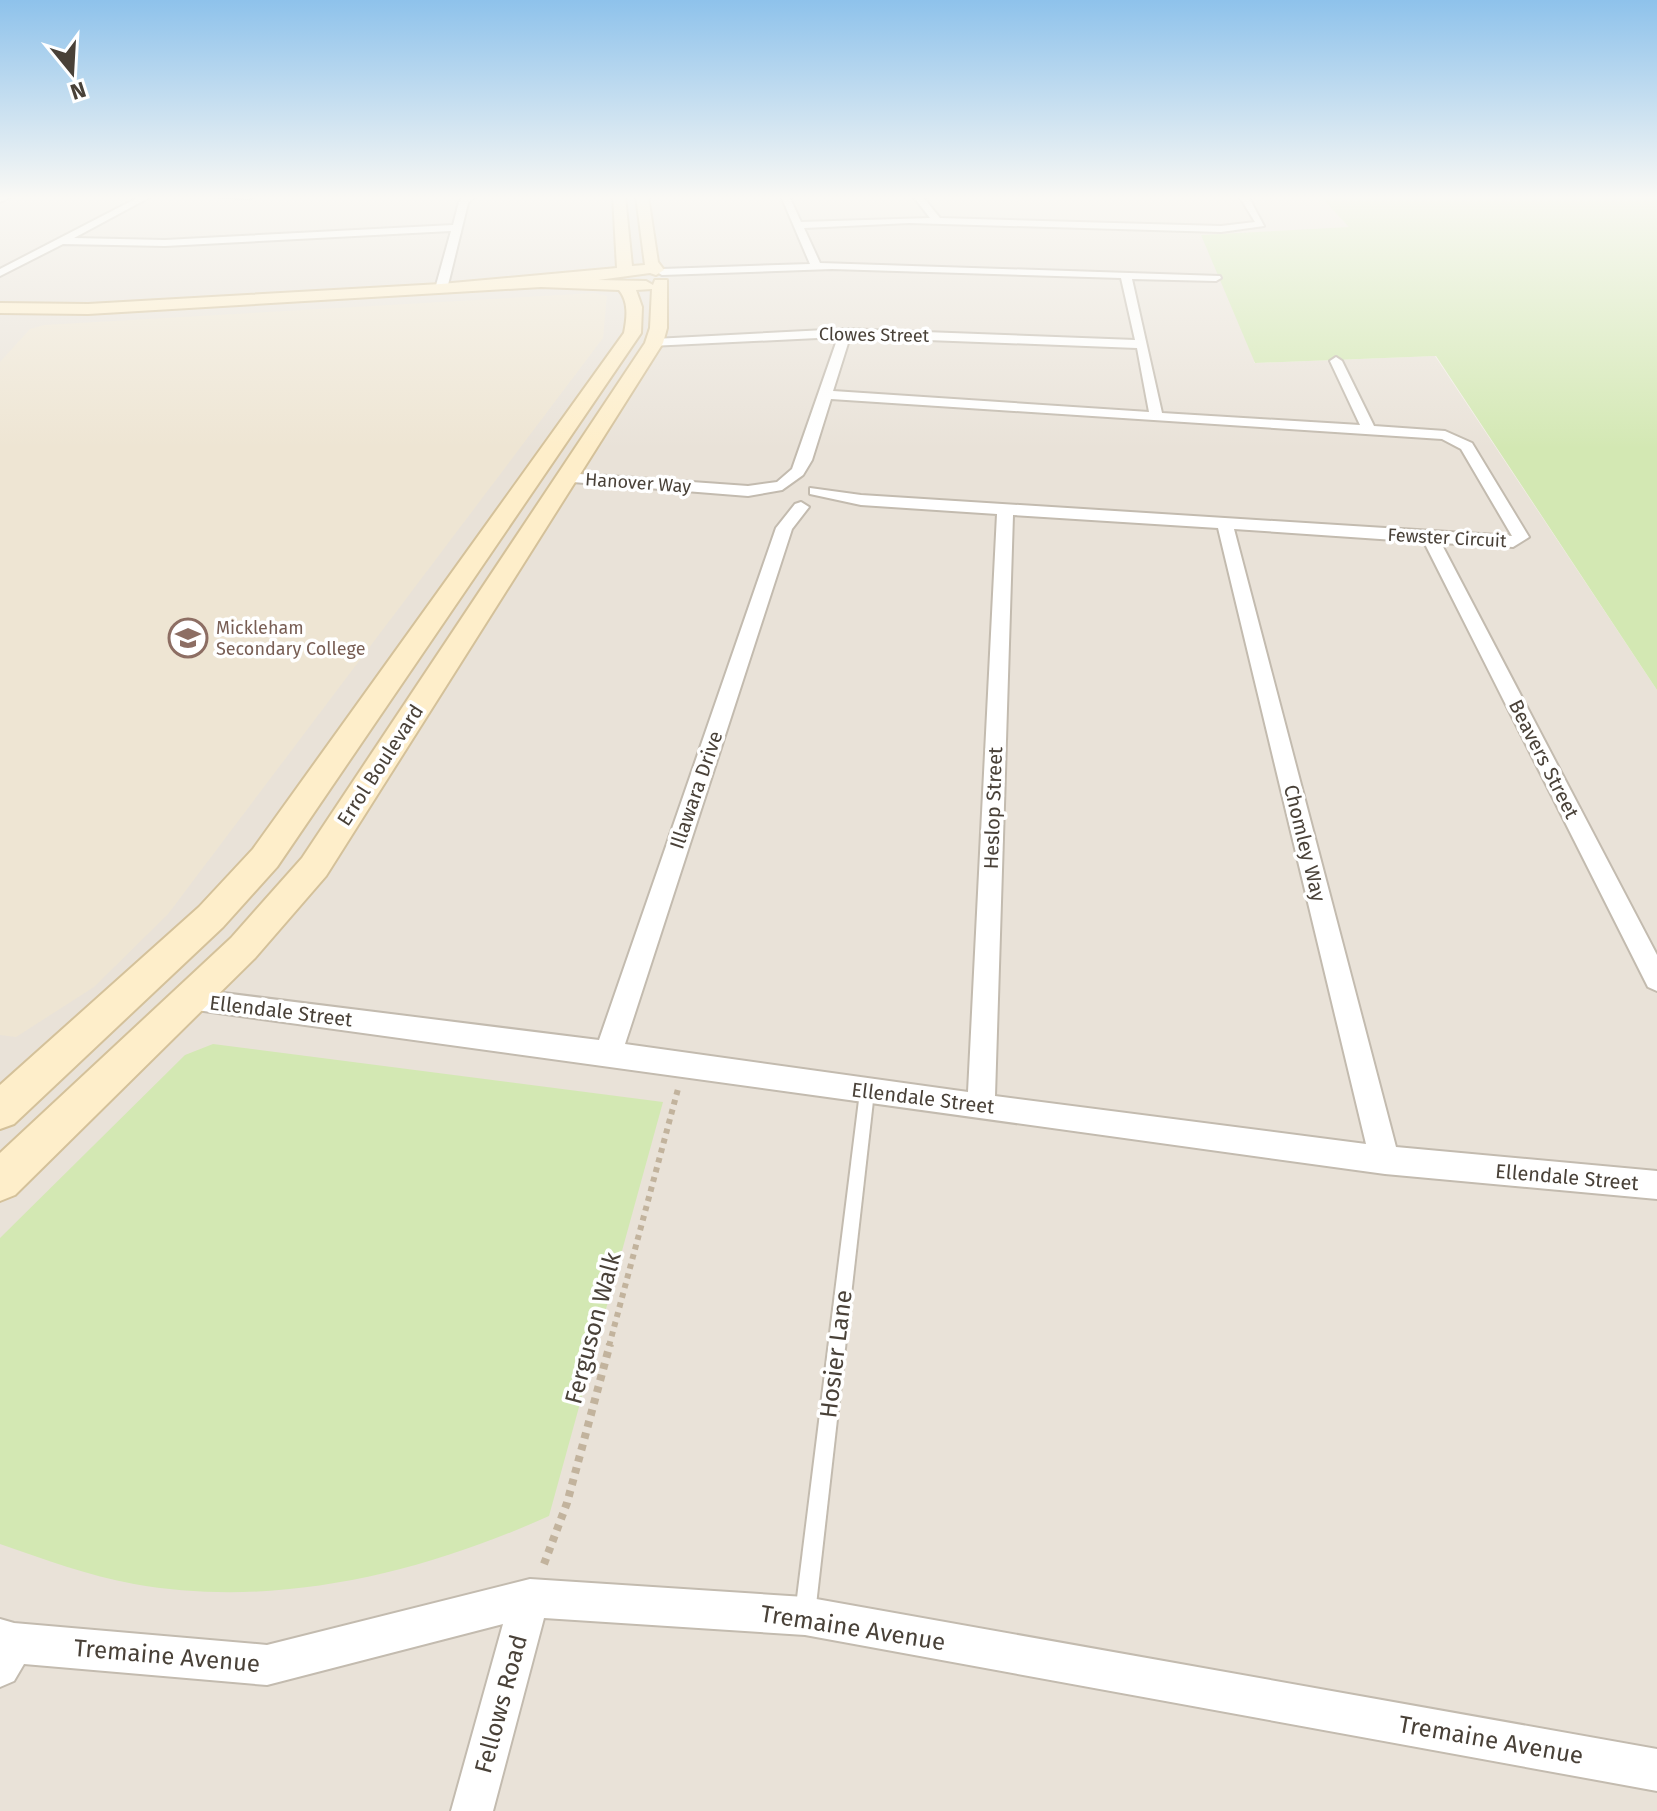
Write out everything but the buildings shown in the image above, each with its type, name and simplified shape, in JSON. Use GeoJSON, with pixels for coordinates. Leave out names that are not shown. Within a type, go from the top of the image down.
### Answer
{"type":"FeatureCollection","features":[{"type":"Feature","properties":{"kind":"street"},"geometry":{"type":"LineString","coordinates":[[441,289],[443,281]]}},
{"type":"Feature","properties":{"kind":"street"},"geometry":{"type":"LineString","coordinates":[[0,308],[88,309],[571,281]]}},
{"type":"Feature","properties":{"kind":"street","name":"Errol Boulevard"},"geometry":{"type":"LineString","coordinates":[[0,1111],[211,917],[265,858],[632,333],[634,307],[623,281]]}},
{"type":"Feature","properties":{"kind":"street"},"geometry":{"type":"LineString","coordinates":[[626,281],[639,287],[652,281]]}},
{"type":"Feature","properties":{"kind":"street","name":"Errol Boulevard"},"geometry":{"type":"LineString","coordinates":[[0,1181],[243,948],[314,867],[654,343],[661,324],[660,281]]}},
{"type":"Feature","properties":{"kind":"street"},"geometry":{"type":"LineString","coordinates":[[1127,281],[1156,415]]}},
{"type":"Feature","properties":{"kind":"street"},"geometry":{"type":"LineString","coordinates":[[9,328],[28,309]]}},
{"type":"Feature","properties":{"kind":"street"},"geometry":{"type":"LineString","coordinates":[[777,495],[805,460],[845,333]]}},
{"type":"Feature","properties":{"kind":"street","name":"Clowes Street"},"geometry":{"type":"LineString","coordinates":[[654,343],[845,333],[1141,344]]}},
{"type":"Feature","properties":{"kind":"street"},"geometry":{"type":"LineString","coordinates":[[1336,361],[1368,428]]}},
{"type":"Feature","properties":{"kind":"street","name":"Fewster Circuit"},"geometry":{"type":"LineString","coordinates":[[809,498],[1430,538],[1513,542],[1521,537],[1462,442],[1434,433],[826,395]]}},
{"type":"Feature","properties":{"kind":"street"},"geometry":{"type":"LineString","coordinates":[[805,460],[809,498]]}},
{"type":"Feature","properties":{"kind":"street","name":"Hanover Way"},"geometry":{"type":"LineString","coordinates":[[565,478],[777,495]]}},
{"type":"Feature","properties":{"kind":"street"},"geometry":{"type":"LineString","coordinates":[[777,495],[798,484],[809,498]]}},
{"type":"Feature","properties":{"kind":"street"},"geometry":{"type":"LineString","coordinates":[[777,495],[809,498]]}},
{"type":"Feature","properties":{"kind":"street"},"geometry":{"type":"LineString","coordinates":[[777,495],[784,528]]}},
{"type":"Feature","properties":{"kind":"street","name":"Illawara Drive"},"geometry":{"type":"LineString","coordinates":[[608,1053],[784,528],[809,498]]}},
{"type":"Feature","properties":{"kind":"street","name":"Heslop Street"},"geometry":{"type":"LineString","coordinates":[[981,1105],[1005,510]]}},
{"type":"Feature","properties":{"kind":"street","name":"Chomley Way"},"geometry":{"type":"LineString","coordinates":[[1225,525],[1385,1160]]}},
{"type":"Feature","properties":{"kind":"street","name":"Beavers Street"},"geometry":{"type":"LineString","coordinates":[[1430,538],[1657,980]]}},
{"type":"Feature","properties":{"kind":"street","name":"Ellendale Street"},"geometry":{"type":"LineString","coordinates":[[191,1000],[608,1053],[867,1092],[1385,1160],[1657,1185]]}},
{"type":"Feature","properties":{"kind":"street","name":"Tremaine Avenue"},"geometry":{"type":"LineString","coordinates":[[5,1650],[267,1665],[530,1598],[805,1616],[1657,1770]]}},
{"type":"Feature","properties":{"kind":"street","name":"Fellows Road"},"geometry":{"type":"LineString","coordinates":[[472,1811],[530,1598]]}},
{"type":"Feature","properties":{"kind":"lane","name":"Hosier Lane"},"geometry":{"type":"LineString","coordinates":[[805,1616],[867,1092]]}},
{"type":"Feature","properties":{"kind":"path","name":"Ferguson Walk"},"geometry":{"type":"LineString","coordinates":[[530,1598],[567,1503],[684,1065]]}},
{"type":"Feature","properties":{"kind":"shaded area"},"geometry":{"type":"Polygon","coordinates":[[[0,281],[1312,281],[1254,363],[1435,356],[1657,690],[1657,1811],[0,1811],[0,281]]]}},
{"type":"Feature","properties":{"kind":"shaded area","name":"Mickleham Secondary College"},"geometry":{"type":"Polygon","coordinates":[[[594,293],[607,296],[603,338],[168,914],[94,987],[16,1037],[0,1035],[0,362],[30,329],[44,325],[594,293]]]}},
{"type":"Feature","properties":{"kind":"green space"},"geometry":{"type":"Polygon","coordinates":[[[1220,281],[1657,281],[1657,690],[1436,356],[1255,363],[1220,281]]]}},
{"type":"Feature","properties":{"kind":"green space"},"geometry":{"type":"Polygon","coordinates":[[[213,1044],[663,1102],[549,1516],[450,1555],[398,1570],[294,1589],[241,1592],[187,1591],[117,1581],[0,1544],[0,1238],[185,1055],[213,1044]]]}},
{"type":"Feature","properties":{"kind":"place","name":"Mickleham Secondary College"},"geometry":{"type":"Point","coordinates":[188,638]}}]}
